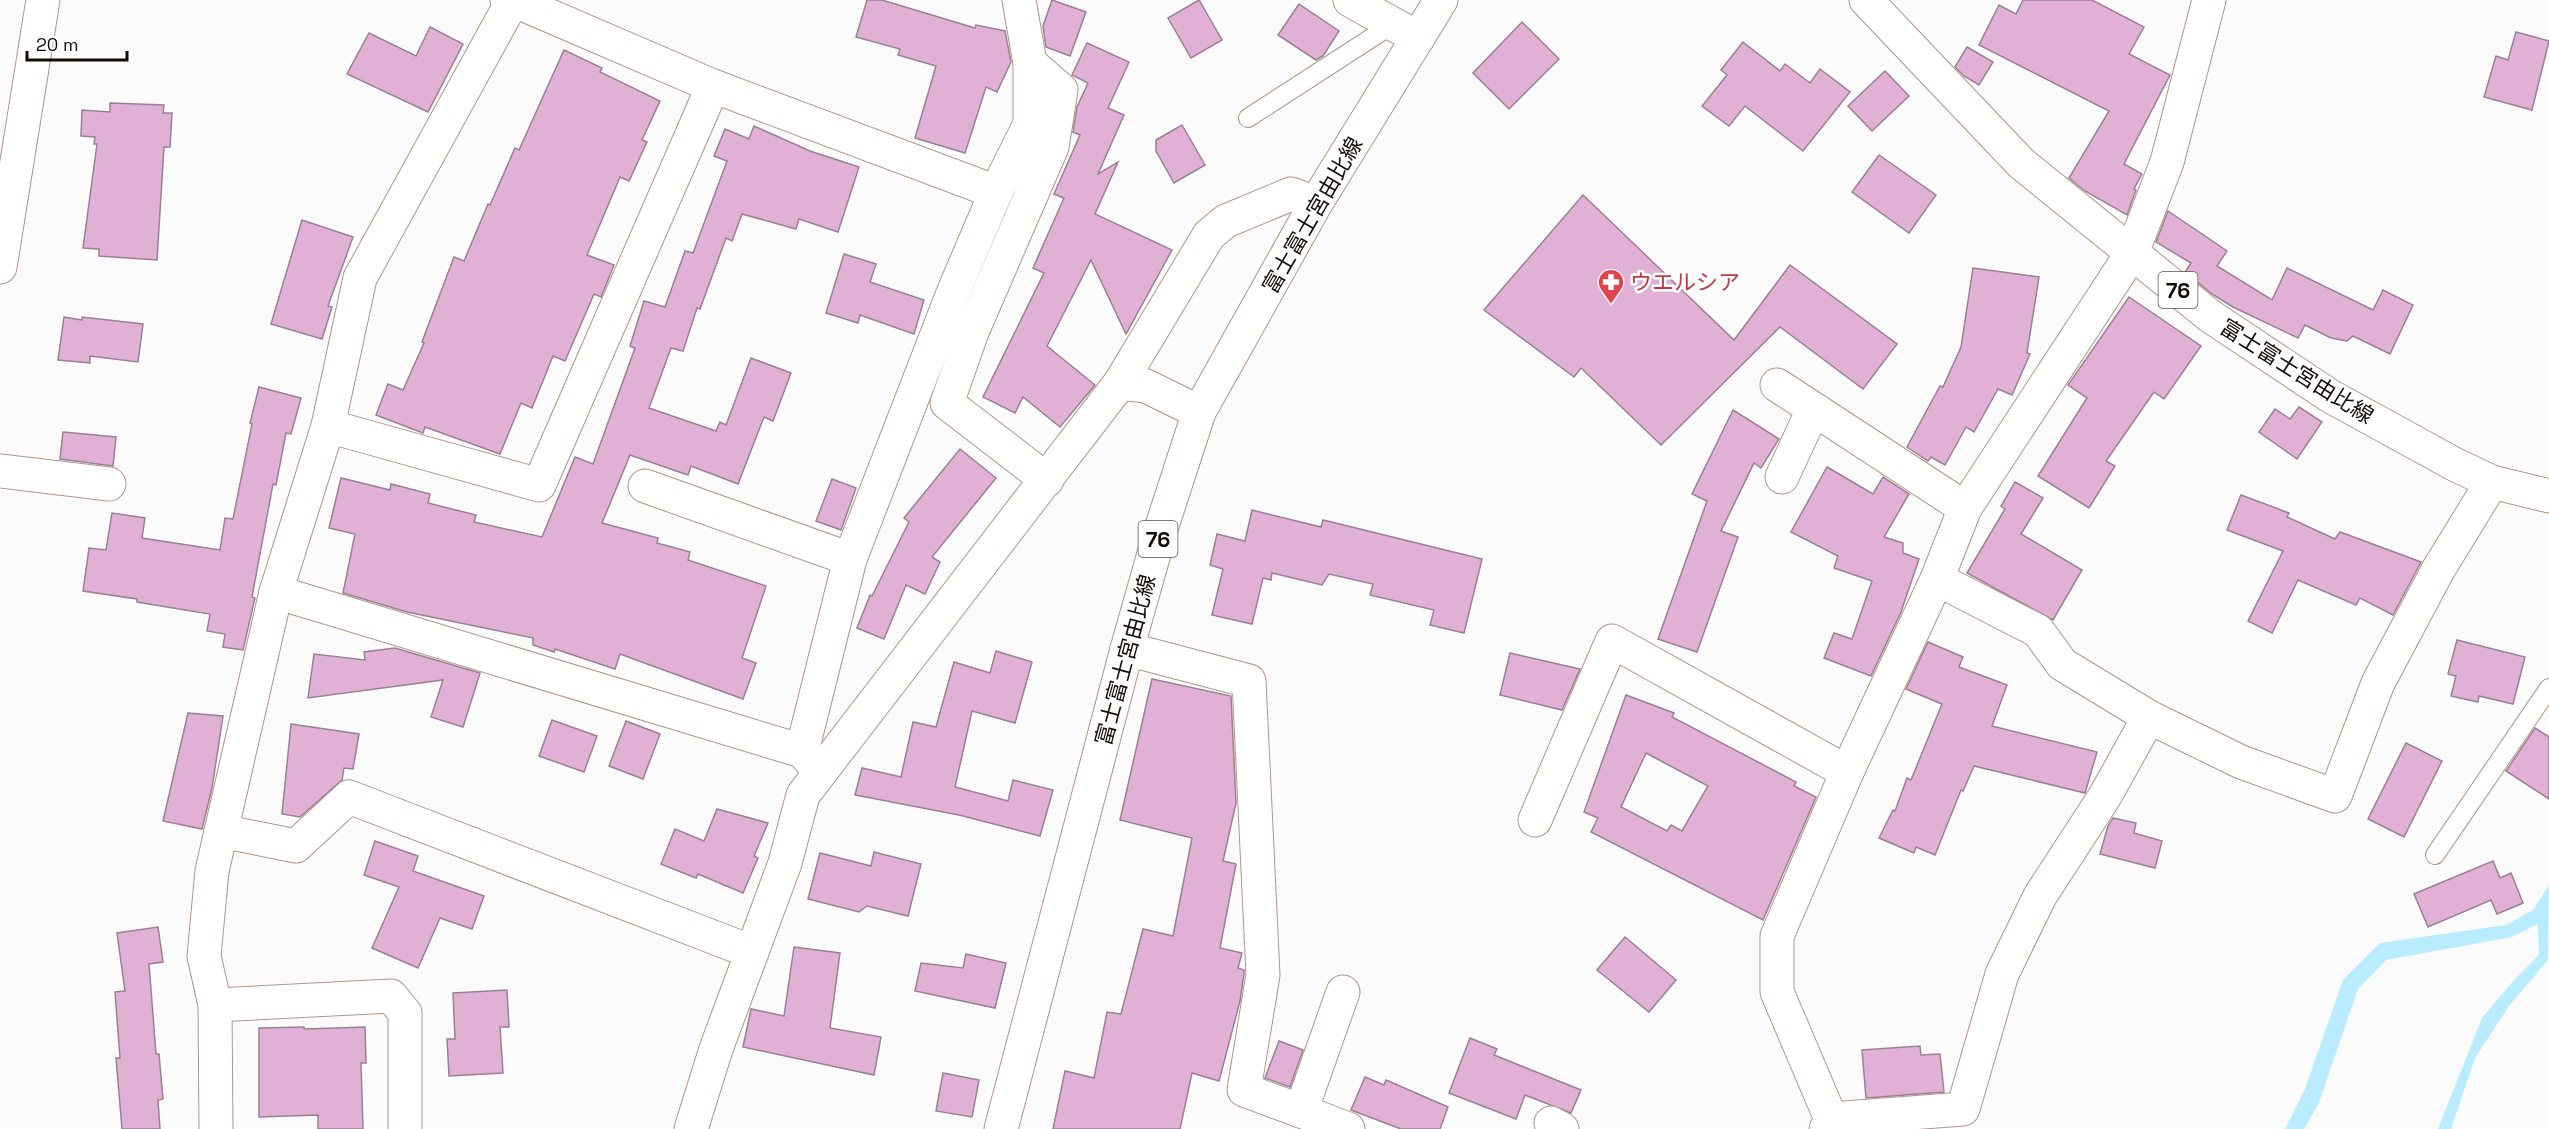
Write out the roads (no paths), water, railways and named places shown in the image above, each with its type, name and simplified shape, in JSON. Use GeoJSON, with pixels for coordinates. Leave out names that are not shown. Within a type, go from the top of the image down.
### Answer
{"type":"FeatureCollection","features":[{"type":"Feature","properties":{"kind":"street"},"geometry":{"type":"LineString","coordinates":[[0,267],[43,0]]}},
{"type":"Feature","properties":{"kind":"street"},"geometry":{"type":"LineString","coordinates":[[507,0],[513,0],[713,86],[996,192]]}},
{"type":"Feature","properties":{"kind":"street"},"geometry":{"type":"LineString","coordinates":[[216,1129],[215,1005],[204,956],[212,871],[276,592],[328,426],[360,278],[513,0]]}},
{"type":"Feature","properties":{"kind":"street"},"geometry":{"type":"LineString","coordinates":[[691,1129],[716,1049],[785,863],[811,762],[850,559],[952,293],[996,192],[1029,124],[1030,63],[1019,0]]}},
{"type":"Feature","properties":{"kind":"street"},"geometry":{"type":"LineString","coordinates":[[1350,0],[1406,31]]}},
{"type":"Feature","properties":{"kind":"street","name":"富士富士宮由比線"},"geometry":{"type":"LineString","coordinates":[[1001,1129],[1127,649],[1161,529],[1199,412],[1316,203],[1406,31],[1441,0]]}},
{"type":"Feature","properties":{"kind":"street","name":"富士富士宮由比線"},"geometry":{"type":"LineString","coordinates":[[1866,0],[2021,163],[2210,316],[2330,396],[2454,464],[2492,482],[2548,493]]}},
{"type":"Feature","properties":{"kind":"street"},"geometry":{"type":"LineString","coordinates":[[2149,717],[2105,796],[2040,896],[2002,974],[1963,1109],[1828,1124],[1777,992],[1777,936],[1847,772],[1937,579],[1965,508],[2132,253],[2167,162],[2209,0]]}},
{"type":"Feature","properties":{"kind":"street"},"geometry":{"type":"LineString","coordinates":[[1030,63],[1061,90],[1052,147],[972,332],[947,403],[1047,480]]}},
{"type":"Feature","properties":{"kind":"street"},"geometry":{"type":"LineString","coordinates":[[328,426],[539,485],[713,86]]}},
{"type":"Feature","properties":{"kind":"street"},"geometry":{"type":"LineString","coordinates":[[811,762],[1047,480],[1120,383],[1209,235],[1226,221],[1291,194],[1316,203]]}},
{"type":"Feature","properties":{"kind":"street"},"geometry":{"type":"LineString","coordinates":[[1120,383],[1146,386],[1199,412]]}},
{"type":"Feature","properties":{"kind":"street"},"geometry":{"type":"LineString","coordinates":[[1777,385],[1965,508]]}},
{"type":"Feature","properties":{"kind":"street"},"geometry":{"type":"LineString","coordinates":[[1782,477],[1813,410]]}},
{"type":"Feature","properties":{"kind":"street"},"geometry":{"type":"LineString","coordinates":[[0,471],[109,484]]}},
{"type":"Feature","properties":{"kind":"street"},"geometry":{"type":"LineString","coordinates":[[1937,579],[2038,631],[2062,664],[2149,717],[2241,762],[2335,796],[2378,683],[2438,570],[2492,482]]}},
{"type":"Feature","properties":{"kind":"street"},"geometry":{"type":"LineString","coordinates":[[645,486],[850,559]]}},
{"type":"Feature","properties":{"kind":"street"},"geometry":{"type":"LineString","coordinates":[[276,592],[811,762]]}},
{"type":"Feature","properties":{"kind":"street"},"geometry":{"type":"LineString","coordinates":[[1535,820],[1612,641],[1847,772]]}},
{"type":"Feature","properties":{"kind":"street"},"geometry":{"type":"LineString","coordinates":[[1127,649],[1249,681],[1263,975],[1244,1090],[1348,1129]]}},
{"type":"Feature","properties":{"kind":"street"},"geometry":{"type":"LineString","coordinates":[[221,831],[296,846],[349,797],[752,952]]}},
{"type":"Feature","properties":{"kind":"street"},"geometry":{"type":"LineString","coordinates":[[1301,1111],[1343,992]]}},
{"type":"Feature","properties":{"kind":"street"},"geometry":{"type":"LineString","coordinates":[[215,1005],[391,996],[405,1013],[405,1129]]}},
{"type":"Feature","properties":{"kind":"lane"},"geometry":{"type":"LineString","coordinates":[[1248,118],[1406,31]]}},
{"type":"Feature","properties":{"kind":"lane"},"geometry":{"type":"LineString","coordinates":[[2435,855],[2549,688]]}},
{"type":"Feature","properties":{"kind":"water"},"geometry":{"type":"Polygon","coordinates":[[[2549,885],[2548,960],[2509,1006],[2475,1058],[2451,1129],[2438,1129],[2482,1018],[2539,955],[2538,924],[2512,937],[2386,960],[2358,989],[2318,1105],[2304,1129],[2285,1129],[2305,1089],[2343,980],[2380,943],[2506,925],[2533,910],[2549,885]]]}},
{"type":"Feature","properties":{"kind":"place","name":"ウエルシア"},"geometry":{"type":"Point","coordinates":[1611,305]}}]}
